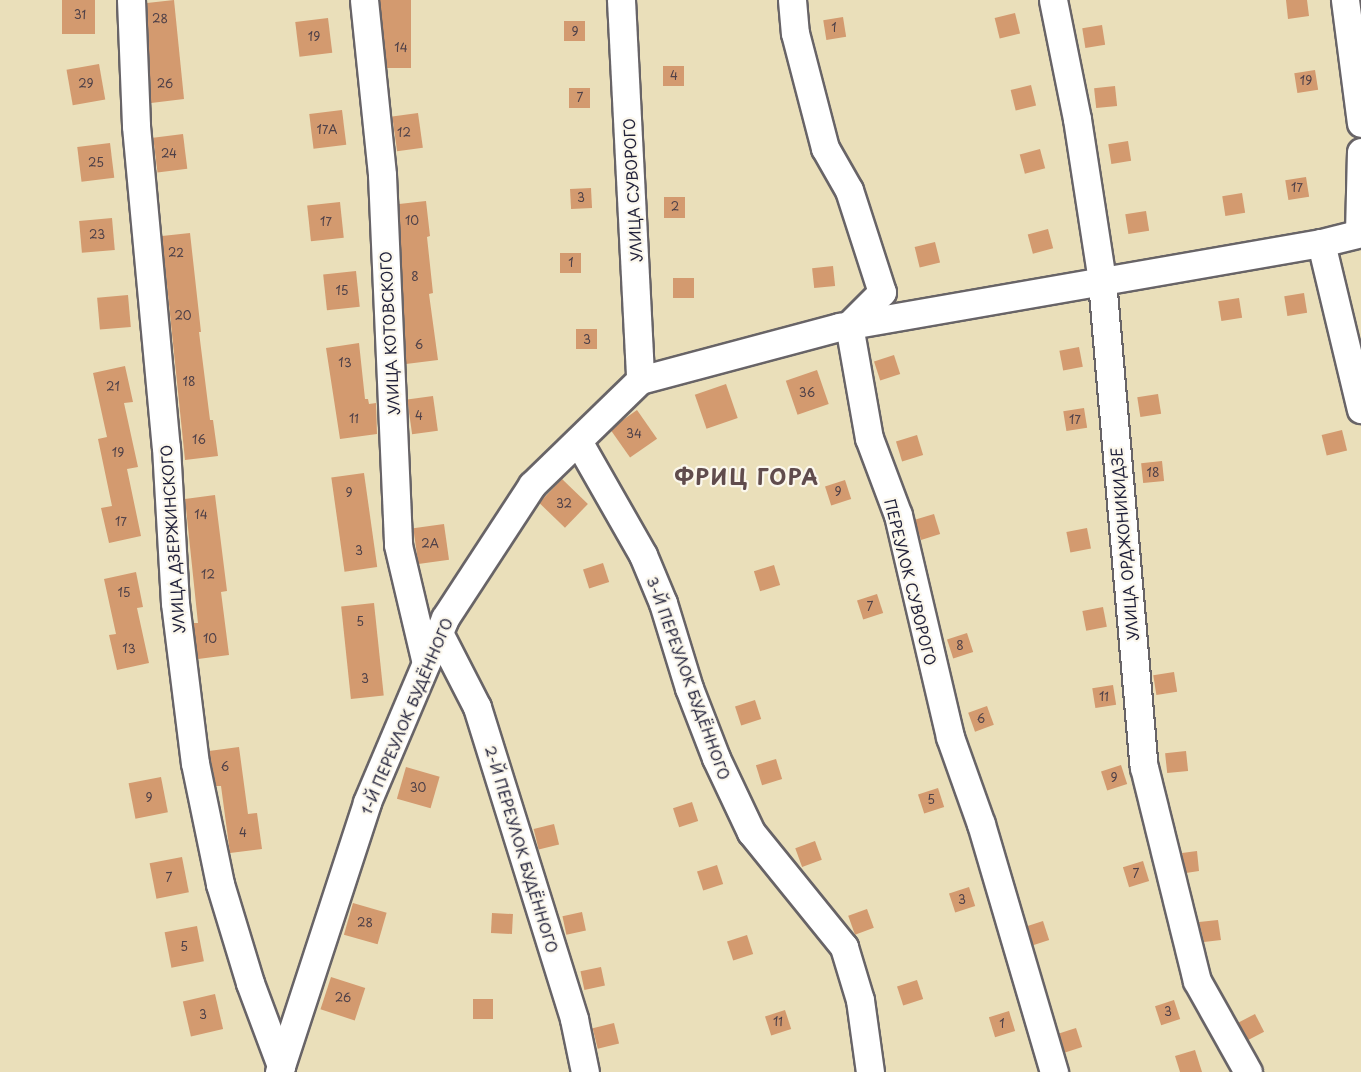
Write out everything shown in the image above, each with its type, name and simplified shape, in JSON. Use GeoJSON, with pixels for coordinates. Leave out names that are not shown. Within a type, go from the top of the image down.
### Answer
{"type":"FeatureCollection","features":[{"type":"Feature","properties":{"kind":"street","name":"УЛИЦА ДЗЕРЖИНСКОГО"},"geometry":{"type":"LineString","coordinates":[[131,0],[136,126],[166,447],[175,603],[195,762],[220,884],[250,983],[280,1069]]}},
{"type":"Feature","properties":{"kind":"street","name":"УЛИЦА КОТОВСКОГО"},"geometry":{"type":"LineString","coordinates":[[364,0],[382,175],[398,545],[426,663]]}},
{"type":"Feature","properties":{"kind":"street","name":"УЛИЦА СУВОРОГО"},"geometry":{"type":"LineString","coordinates":[[621,0],[640,380]]}},
{"type":"Feature","properties":{"kind":"street"},"geometry":{"type":"LineString","coordinates":[[792,0],[795,33],[825,148],[849,190],[882,292],[849,325]]}},
{"type":"Feature","properties":{"kind":"street","name":"УЛИЦА ОРДЖОНИКИДЗЕ"},"geometry":{"type":"LineString","coordinates":[[1053,0],[1077,119],[1102,281],[1144,767],[1197,981],[1248,1072]]}},
{"type":"Feature","properties":{"kind":"street"},"geometry":{"type":"LineString","coordinates":[[1345,0],[1361,123]]}},
{"type":"Feature","properties":{"kind":"street"},"geometry":{"type":"LineString","coordinates":[[640,380],[849,325],[1321,243],[1360,233],[1361,152]]}},
{"type":"Feature","properties":{"kind":"street"},"geometry":{"type":"LineString","coordinates":[[1321,243],[1361,409]]}},
{"type":"Feature","properties":{"kind":"street","name":"ПЕРЕУЛОК СУВОРОГО"},"geometry":{"type":"LineString","coordinates":[[849,325],[869,438],[898,515],[950,737],[981,824],[1054,1072]]}},
{"type":"Feature","properties":{"kind":"street","name":"1-Й ПЕРЕУЛОК БУДЁННОГО"},"geometry":{"type":"LineString","coordinates":[[280,1069],[367,802],[445,618],[532,485],[640,380]]}},
{"type":"Feature","properties":{"kind":"street","name":"3-Й ПЕРЕУЛОК БУДЁННОГО"},"geometry":{"type":"LineString","coordinates":[[578,441],[643,555],[663,603],[689,688],[716,758],[751,832],[844,947],[860,1000],[870,1072]]}},
{"type":"Feature","properties":{"kind":"street","name":"2-Й ПЕРЕУЛОК БУДЁННОГО"},"geometry":{"type":"LineString","coordinates":[[439,633],[477,707],[574,1019],[585,1072]]}},
{"type":"Feature","properties":{"kind":"building"},"geometry":{"type":"Polygon","coordinates":[[[62,0],[95,0],[95,34],[62,34],[62,0]]]}},
{"type":"Feature","properties":{"kind":"building"},"geometry":{"type":"Polygon","coordinates":[[[174,0],[184,99],[151,103],[147,3],[174,0]]]}},
{"type":"Feature","properties":{"kind":"building"},"geometry":{"type":"Polygon","coordinates":[[[380,0],[411,0],[411,68],[380,68],[380,0]]]}},
{"type":"Feature","properties":{"kind":"building"},"geometry":{"type":"Polygon","coordinates":[[[1286,0],[1307,0],[1309,16],[1288,19],[1286,0]]]}},
{"type":"Feature","properties":{"kind":"building"},"geometry":{"type":"Polygon","coordinates":[[[1015,13],[1020,33],[1000,38],[995,18],[1015,13]]]}},
{"type":"Feature","properties":{"kind":"building"},"geometry":{"type":"Polygon","coordinates":[[[843,17],[846,37],[826,40],[823,20],[843,17]]]}},
{"type":"Feature","properties":{"kind":"building"},"geometry":{"type":"Polygon","coordinates":[[[328,18],[332,53],[300,57],[295,22],[328,18]]]}},
{"type":"Feature","properties":{"kind":"building"},"geometry":{"type":"Polygon","coordinates":[[[564,21],[585,21],[585,41],[564,41],[564,21]]]}},
{"type":"Feature","properties":{"kind":"building"},"geometry":{"type":"Polygon","coordinates":[[[1102,25],[1105,45],[1085,48],[1082,28],[1102,25]]]}},
{"type":"Feature","properties":{"kind":"building"},"geometry":{"type":"Polygon","coordinates":[[[99,64],[105,99],[73,105],[67,70],[99,64]]]}},
{"type":"Feature","properties":{"kind":"building"},"geometry":{"type":"Polygon","coordinates":[[[663,66],[684,66],[684,86],[663,86],[663,66]]]}},
{"type":"Feature","properties":{"kind":"building"},"geometry":{"type":"Polygon","coordinates":[[[1315,70],[1318,90],[1297,93],[1294,73],[1315,70]]]}},
{"type":"Feature","properties":{"kind":"building"},"geometry":{"type":"Polygon","coordinates":[[[1031,85],[1036,105],[1016,110],[1011,90],[1031,85]]]}},
{"type":"Feature","properties":{"kind":"building"},"geometry":{"type":"Polygon","coordinates":[[[1115,86],[1117,106],[1096,108],[1094,88],[1115,86]]]}},
{"type":"Feature","properties":{"kind":"building"},"geometry":{"type":"Polygon","coordinates":[[[569,88],[590,88],[590,108],[569,108],[569,88]]]}},
{"type":"Feature","properties":{"kind":"building"},"geometry":{"type":"Polygon","coordinates":[[[342,110],[346,145],[314,149],[309,114],[342,110]]]}},
{"type":"Feature","properties":{"kind":"building"},"geometry":{"type":"Polygon","coordinates":[[[418,113],[423,148],[397,151],[392,117],[418,113]]]}},
{"type":"Feature","properties":{"kind":"building"},"geometry":{"type":"Polygon","coordinates":[[[183,134],[187,169],[157,172],[153,138],[183,134]]]}},
{"type":"Feature","properties":{"kind":"building"},"geometry":{"type":"Polygon","coordinates":[[[1128,141],[1131,161],[1111,164],[1108,144],[1128,141]]]}},
{"type":"Feature","properties":{"kind":"building"},"geometry":{"type":"Polygon","coordinates":[[[110,143],[114,178],[82,182],[77,147],[110,143]]]}},
{"type":"Feature","properties":{"kind":"building"},"geometry":{"type":"Polygon","coordinates":[[[1040,149],[1045,168],[1025,174],[1020,154],[1040,149]]]}},
{"type":"Feature","properties":{"kind":"building"},"geometry":{"type":"Polygon","coordinates":[[[1306,177],[1309,197],[1288,200],[1285,180],[1306,177]]]}},
{"type":"Feature","properties":{"kind":"building"},"geometry":{"type":"Polygon","coordinates":[[[591,188],[592,208],[571,209],[570,189],[591,188]]]}},
{"type":"Feature","properties":{"kind":"building"},"geometry":{"type":"Polygon","coordinates":[[[1242,193],[1245,213],[1225,216],[1222,196],[1242,193]]]}},
{"type":"Feature","properties":{"kind":"building"},"geometry":{"type":"Polygon","coordinates":[[[664,197],[685,197],[685,218],[664,218],[664,197]]]}},
{"type":"Feature","properties":{"kind":"building"},"geometry":{"type":"Polygon","coordinates":[[[426,201],[433,293],[429,294],[438,360],[406,364],[399,204],[426,201]]]}},
{"type":"Feature","properties":{"kind":"building"},"geometry":{"type":"Polygon","coordinates":[[[340,202],[344,238],[311,241],[307,205],[340,202]]]}},
{"type":"Feature","properties":{"kind":"building"},"geometry":{"type":"Polygon","coordinates":[[[1146,211],[1149,231],[1128,234],[1125,214],[1146,211]]]}},
{"type":"Feature","properties":{"kind":"building"},"geometry":{"type":"Polygon","coordinates":[[[112,218],[115,250],[82,253],[79,221],[112,218]]]}},
{"type":"Feature","properties":{"kind":"building"},"geometry":{"type":"Polygon","coordinates":[[[1048,229],[1053,248],[1033,254],[1028,234],[1048,229]]]}},
{"type":"Feature","properties":{"kind":"building"},"geometry":{"type":"Polygon","coordinates":[[[190,233],[210,420],[213,420],[218,456],[185,460],[162,236],[190,233]]]}},
{"type":"Feature","properties":{"kind":"building"},"geometry":{"type":"Polygon","coordinates":[[[935,242],[940,262],[920,267],[915,247],[935,242]]]}},
{"type":"Feature","properties":{"kind":"building"},"geometry":{"type":"Polygon","coordinates":[[[560,253],[581,253],[581,273],[560,273],[560,253]]]}},
{"type":"Feature","properties":{"kind":"building"},"geometry":{"type":"Polygon","coordinates":[[[833,266],[835,286],[814,288],[812,268],[833,266]]]}},
{"type":"Feature","properties":{"kind":"building"},"geometry":{"type":"Polygon","coordinates":[[[356,271],[360,307],[327,310],[323,274],[356,271]]]}},
{"type":"Feature","properties":{"kind":"building"},"geometry":{"type":"Polygon","coordinates":[[[673,278],[694,278],[694,298],[673,298],[673,278]]]}},
{"type":"Feature","properties":{"kind":"building"},"geometry":{"type":"Polygon","coordinates":[[[1304,293],[1307,313],[1287,316],[1284,296],[1304,293]]]}},
{"type":"Feature","properties":{"kind":"building"},"geometry":{"type":"Polygon","coordinates":[[[128,295],[131,327],[100,330],[97,298],[128,295]]]}},
{"type":"Feature","properties":{"kind":"building"},"geometry":{"type":"Polygon","coordinates":[[[1239,298],[1242,318],[1221,321],[1218,301],[1239,298]]]}},
{"type":"Feature","properties":{"kind":"building"},"geometry":{"type":"Polygon","coordinates":[[[576,329],[597,329],[597,349],[576,349],[576,329]]]}},
{"type":"Feature","properties":{"kind":"building"},"geometry":{"type":"Polygon","coordinates":[[[359,343],[365,399],[368,399],[369,404],[376,403],[377,434],[340,439],[326,348],[359,343]]]}},
{"type":"Feature","properties":{"kind":"building"},"geometry":{"type":"Polygon","coordinates":[[[1079,347],[1083,367],[1063,370],[1059,351],[1079,347]]]}},
{"type":"Feature","properties":{"kind":"building"},"geometry":{"type":"Polygon","coordinates":[[[894,355],[900,374],[880,381],[874,361],[894,355]]]}},
{"type":"Feature","properties":{"kind":"building"},"geometry":{"type":"Polygon","coordinates":[[[125,366],[133,402],[124,403],[138,467],[127,469],[141,536],[109,543],[101,508],[112,506],[98,439],[107,437],[93,373],[125,366]]]}},
{"type":"Feature","properties":{"kind":"building"},"geometry":{"type":"Polygon","coordinates":[[[817,370],[829,404],[798,415],[786,381],[817,370]]]}},
{"type":"Feature","properties":{"kind":"building"},"geometry":{"type":"Polygon","coordinates":[[[726,384],[738,418],[707,429],[695,395],[726,384]]]}},
{"type":"Feature","properties":{"kind":"building"},"geometry":{"type":"Polygon","coordinates":[[[1158,394],[1161,414],[1140,417],[1137,397],[1158,394]]]}},
{"type":"Feature","properties":{"kind":"building"},"geometry":{"type":"Polygon","coordinates":[[[433,396],[438,431],[412,434],[407,400],[433,396]]]}},
{"type":"Feature","properties":{"kind":"building"},"geometry":{"type":"Polygon","coordinates":[[[1084,408],[1087,428],[1066,431],[1063,411],[1084,408]]]}},
{"type":"Feature","properties":{"kind":"building"},"geometry":{"type":"Polygon","coordinates":[[[637,410],[657,439],[630,458],[610,429],[637,410]]]}},
{"type":"Feature","properties":{"kind":"building"},"geometry":{"type":"Polygon","coordinates":[[[1342,430],[1347,450],[1327,455],[1322,435],[1342,430]]]}},
{"type":"Feature","properties":{"kind":"building"},"geometry":{"type":"Polygon","coordinates":[[[917,435],[923,455],[902,462],[896,441],[917,435]]]}},
{"type":"Feature","properties":{"kind":"building"},"geometry":{"type":"Polygon","coordinates":[[[1162,461],[1164,481],[1143,483],[1141,463],[1162,461]]]}},
{"type":"Feature","properties":{"kind":"building"},"geometry":{"type":"Polygon","coordinates":[[[364,473],[377,567],[345,572],[331,478],[364,473]]]}},
{"type":"Feature","properties":{"kind":"building"},"geometry":{"type":"Polygon","coordinates":[[[562,479],[588,504],[565,528],[539,503],[562,479]]]}},
{"type":"Feature","properties":{"kind":"building"},"geometry":{"type":"Polygon","coordinates":[[[845,480],[851,499],[831,506],[825,486],[845,480]]]}},
{"type":"Feature","properties":{"kind":"building"},"geometry":{"type":"Polygon","coordinates":[[[215,495],[227,591],[221,592],[229,655],[198,659],[193,623],[198,623],[185,499],[215,495]]]}},
{"type":"Feature","properties":{"kind":"building"},"geometry":{"type":"Polygon","coordinates":[[[934,514],[940,534],[921,540],[915,520],[934,514]]]}},
{"type":"Feature","properties":{"kind":"building"},"geometry":{"type":"Polygon","coordinates":[[[444,524],[449,560],[418,564],[413,528],[444,524]]]}},
{"type":"Feature","properties":{"kind":"building"},"geometry":{"type":"Polygon","coordinates":[[[1087,528],[1091,549],[1070,553],[1066,532],[1087,528]]]}},
{"type":"Feature","properties":{"kind":"building"},"geometry":{"type":"Polygon","coordinates":[[[603,563],[609,582],[589,589],[583,569],[603,563]]]}},
{"type":"Feature","properties":{"kind":"building"},"geometry":{"type":"Polygon","coordinates":[[[774,565],[780,585],[760,591],[754,571],[774,565]]]}},
{"type":"Feature","properties":{"kind":"building"},"geometry":{"type":"Polygon","coordinates":[[[136,572],[143,607],[137,608],[149,663],[117,670],[109,635],[116,634],[104,579],[136,572]]]}},
{"type":"Feature","properties":{"kind":"building"},"geometry":{"type":"Polygon","coordinates":[[[877,594],[883,613],[863,620],[857,600],[877,594]]]}},
{"type":"Feature","properties":{"kind":"building"},"geometry":{"type":"Polygon","coordinates":[[[374,603],[384,695],[351,699],[341,606],[374,603]]]}},
{"type":"Feature","properties":{"kind":"building"},"geometry":{"type":"Polygon","coordinates":[[[1103,607],[1107,627],[1086,631],[1082,611],[1103,607]]]}},
{"type":"Feature","properties":{"kind":"building"},"geometry":{"type":"Polygon","coordinates":[[[967,633],[973,652],[953,659],[947,639],[967,633]]]}},
{"type":"Feature","properties":{"kind":"building"},"geometry":{"type":"Polygon","coordinates":[[[1174,672],[1177,692],[1156,695],[1153,675],[1174,672]]]}},
{"type":"Feature","properties":{"kind":"building"},"geometry":{"type":"Polygon","coordinates":[[[1113,685],[1116,705],[1095,708],[1092,688],[1113,685]]]}},
{"type":"Feature","properties":{"kind":"building"},"geometry":{"type":"Polygon","coordinates":[[[755,700],[761,719],[741,726],[735,706],[755,700]]]}},
{"type":"Feature","properties":{"kind":"building"},"geometry":{"type":"Polygon","coordinates":[[[987,706],[994,725],[975,732],[968,713],[987,706]]]}},
{"type":"Feature","properties":{"kind":"building"},"geometry":{"type":"Polygon","coordinates":[[[239,747],[248,814],[257,813],[262,849],[230,853],[221,786],[216,786],[209,751],[239,747]]]}},
{"type":"Feature","properties":{"kind":"building"},"geometry":{"type":"Polygon","coordinates":[[[1186,751],[1188,771],[1167,773],[1165,753],[1186,751]]]}},
{"type":"Feature","properties":{"kind":"building"},"geometry":{"type":"Polygon","coordinates":[[[776,759],[782,779],[762,785],[756,765],[776,759]]]}},
{"type":"Feature","properties":{"kind":"building"},"geometry":{"type":"Polygon","coordinates":[[[1121,765],[1127,784],[1107,791],[1101,771],[1121,765]]]}},
{"type":"Feature","properties":{"kind":"building"},"geometry":{"type":"Polygon","coordinates":[[[406,767],[440,777],[431,808],[397,799],[406,767]]]}},
{"type":"Feature","properties":{"kind":"building"},"geometry":{"type":"Polygon","coordinates":[[[161,777],[168,812],[135,819],[129,783],[161,777]]]}},
{"type":"Feature","properties":{"kind":"building"},"geometry":{"type":"Polygon","coordinates":[[[938,788],[944,807],[924,814],[918,794],[938,788]]]}},
{"type":"Feature","properties":{"kind":"building"},"geometry":{"type":"Polygon","coordinates":[[[692,802],[698,821],[679,827],[673,808],[692,802]]]}},
{"type":"Feature","properties":{"kind":"building"},"geometry":{"type":"Polygon","coordinates":[[[554,824],[559,844],[539,849],[534,829],[554,824]]]}},
{"type":"Feature","properties":{"kind":"building"},"geometry":{"type":"Polygon","coordinates":[[[815,841],[822,860],[802,867],[795,848],[815,841]]]}},
{"type":"Feature","properties":{"kind":"building"},"geometry":{"type":"Polygon","coordinates":[[[1197,851],[1199,871],[1186,873],[1182,853],[1197,851]]]}},
{"type":"Feature","properties":{"kind":"building"},"geometry":{"type":"Polygon","coordinates":[[[182,857],[189,892],[156,899],[150,863],[182,857]]]}},
{"type":"Feature","properties":{"kind":"building"},"geometry":{"type":"Polygon","coordinates":[[[1143,861],[1149,881],[1129,887],[1123,867],[1143,861]]]}},
{"type":"Feature","properties":{"kind":"building"},"geometry":{"type":"Polygon","coordinates":[[[717,865],[723,884],[703,891],[697,871],[717,865]]]}},
{"type":"Feature","properties":{"kind":"building"},"geometry":{"type":"Polygon","coordinates":[[[969,887],[975,906],[955,913],[949,893],[969,887]]]}},
{"type":"Feature","properties":{"kind":"building"},"geometry":{"type":"Polygon","coordinates":[[[353,903],[387,913],[378,944],[344,935],[353,903]]]}},
{"type":"Feature","properties":{"kind":"building"},"geometry":{"type":"Polygon","coordinates":[[[867,909],[874,928],[855,935],[848,916],[867,909]]]}},
{"type":"Feature","properties":{"kind":"building"},"geometry":{"type":"Polygon","coordinates":[[[582,912],[586,931],[566,935],[562,916],[582,912]]]}},
{"type":"Feature","properties":{"kind":"building"},"geometry":{"type":"Polygon","coordinates":[[[492,913],[513,914],[512,934],[491,933],[492,913]]]}},
{"type":"Feature","properties":{"kind":"building"},"geometry":{"type":"Polygon","coordinates":[[[1218,920],[1221,940],[1204,942],[1199,922],[1218,920]]]}},
{"type":"Feature","properties":{"kind":"building"},"geometry":{"type":"Polygon","coordinates":[[[1043,921],[1049,940],[1033,945],[1027,926],[1043,921]]]}},
{"type":"Feature","properties":{"kind":"building"},"geometry":{"type":"Polygon","coordinates":[[[197,926],[204,961],[171,968],[165,932],[197,926]]]}},
{"type":"Feature","properties":{"kind":"building"},"geometry":{"type":"Polygon","coordinates":[[[747,935],[753,954],[733,961],[727,941],[747,935]]]}},
{"type":"Feature","properties":{"kind":"building"},"geometry":{"type":"Polygon","coordinates":[[[601,967],[605,986],[584,990],[580,971],[601,967]]]}},
{"type":"Feature","properties":{"kind":"building"},"geometry":{"type":"Polygon","coordinates":[[[331,977],[365,988],[355,1020],[320,1009],[331,977]]]}},
{"type":"Feature","properties":{"kind":"building"},"geometry":{"type":"Polygon","coordinates":[[[917,980],[923,999],[903,1006],[897,986],[917,980]]]}},
{"type":"Feature","properties":{"kind":"building"},"geometry":{"type":"Polygon","coordinates":[[[215,994],[223,1029],[191,1037],[183,1001],[215,994]]]}},
{"type":"Feature","properties":{"kind":"building"},"geometry":{"type":"Polygon","coordinates":[[[473,999],[493,999],[493,1019],[473,1019],[473,999]]]}},
{"type":"Feature","properties":{"kind":"building"},"geometry":{"type":"Polygon","coordinates":[[[1174,1000],[1180,1019],[1161,1025],[1155,1006],[1174,1000]]]}},
{"type":"Feature","properties":{"kind":"building"},"geometry":{"type":"Polygon","coordinates":[[[785,1010],[791,1029],[771,1036],[765,1016],[785,1010]]]}},
{"type":"Feature","properties":{"kind":"building"},"geometry":{"type":"Polygon","coordinates":[[[1009,1011],[1015,1031],[995,1037],[989,1017],[1009,1011]]]}},
{"type":"Feature","properties":{"kind":"building"},"geometry":{"type":"Polygon","coordinates":[[[1255,1014],[1264,1032],[1247,1040],[1238,1023],[1255,1014]]]}},
{"type":"Feature","properties":{"kind":"building"},"geometry":{"type":"Polygon","coordinates":[[[614,1023],[619,1043],[598,1049],[593,1028],[614,1023]]]}},
{"type":"Feature","properties":{"kind":"building"},"geometry":{"type":"Polygon","coordinates":[[[1076,1028],[1082,1047],[1065,1053],[1059,1034],[1076,1028]]]}},
{"type":"Feature","properties":{"kind":"building"},"geometry":{"type":"Polygon","coordinates":[[[1195,1050],[1202,1072],[1180,1072],[1175,1056],[1195,1050]]]}},
{"type":"Feature","properties":{"kind":"district","name":"ФРИЦ ГОРА"},"geometry":{"type":"Point","coordinates":[747,476]}}]}
